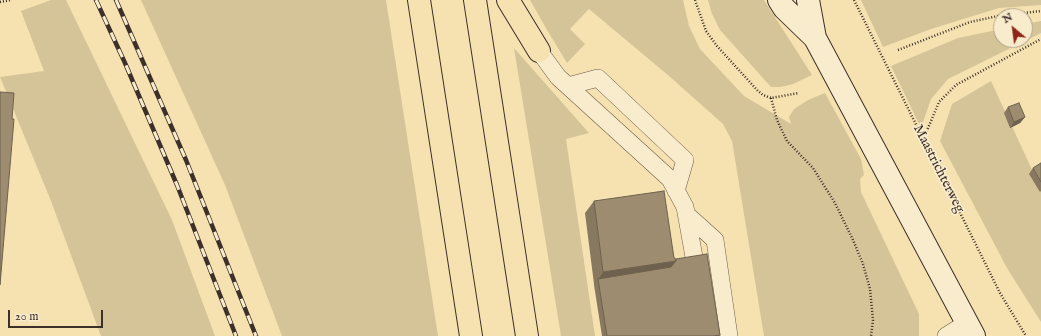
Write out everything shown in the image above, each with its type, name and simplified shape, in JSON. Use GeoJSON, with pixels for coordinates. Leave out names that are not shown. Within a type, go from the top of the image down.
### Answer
{"type":"FeatureCollection","features":[{"type":"Feature","properties":{"kind":"highway"},"geometry":{"type":"LineString","coordinates":[[420,0],[472,336]]}},
{"type":"Feature","properties":{"kind":"highway"},"geometry":{"type":"LineString","coordinates":[[476,0],[527,336]]}},
{"type":"Feature","properties":{"kind":"highway"},"geometry":{"type":"LineString","coordinates":[[508,0],[539,51]]}},
{"type":"Feature","properties":{"kind":"main road"},"geometry":{"type":"LineString","coordinates":[[779,0],[784,8],[815,38]]}},
{"type":"Feature","properties":{"kind":"main road"},"geometry":{"type":"LineString","coordinates":[[808,0],[815,38],[970,330]]}},
{"type":"Feature","properties":{"kind":"lane"},"geometry":{"type":"LineString","coordinates":[[539,51],[558,77],[670,180],[685,207],[690,276],[700,295]]}},
{"type":"Feature","properties":{"kind":"lane"},"geometry":{"type":"LineString","coordinates":[[568,86],[598,78],[685,160],[676,191]]}},
{"type":"Feature","properties":{"kind":"lane"},"geometry":{"type":"LineString","coordinates":[[686,214],[715,240],[729,336]]}},
{"type":"Feature","properties":{"kind":"lane"},"geometry":{"type":"LineString","coordinates":[[946,336],[970,330]]}},
{"type":"Feature","properties":{"kind":"path"},"geometry":{"type":"LineString","coordinates":[[0,2],[12,0]]}},
{"type":"Feature","properties":{"kind":"path"},"geometry":{"type":"LineString","coordinates":[[695,0],[706,31],[717,46],[758,91],[771,98],[799,93]]}},
{"type":"Feature","properties":{"kind":"path","name":"Maastrichterweg"},"geometry":{"type":"LineString","coordinates":[[854,0],[1000,292],[1026,336]]}},
{"type":"Feature","properties":{"kind":"path"},"geometry":{"type":"LineString","coordinates":[[898,50],[970,22],[998,16],[1041,11]]}},
{"type":"Feature","properties":{"kind":"path"},"geometry":{"type":"LineString","coordinates":[[923,140],[939,102],[956,85],[1041,39]]}},
{"type":"Feature","properties":{"kind":"path"},"geometry":{"type":"LineString","coordinates":[[771,98],[777,120],[786,141],[814,168],[835,203],[853,240],[863,264],[870,289],[873,320],[871,336]]}},
{"type":"Feature","properties":{"kind":"shaded area"},"geometry":{"type":"Polygon","coordinates":[[[51,0],[66,0],[172,220],[215,336],[101,336],[51,201],[0,77],[44,71],[21,11],[51,0]]]}},
{"type":"Feature","properties":{"kind":"shaded area"},"geometry":{"type":"Polygon","coordinates":[[[141,0],[386,0],[438,336],[282,336],[225,185],[141,0]]]}},
{"type":"Feature","properties":{"kind":"shaded area"},"geometry":{"type":"Polygon","coordinates":[[[530,0],[683,0],[689,26],[700,49],[744,96],[791,124],[789,117],[794,109],[808,100],[825,93],[861,159],[864,175],[860,179],[861,192],[919,314],[919,336],[764,336],[732,141],[723,124],[669,76],[589,9],[570,29],[585,44],[567,63],[530,0]]]}},
{"type":"Feature","properties":{"kind":"shaded area"},"geometry":{"type":"Polygon","coordinates":[[[708,0],[764,0],[812,75],[793,84],[781,87],[771,87],[720,30],[712,14],[708,0]]]}},
{"type":"Feature","properties":{"kind":"shaded area"},"geometry":{"type":"Polygon","coordinates":[[[861,0],[1041,0],[1041,5],[993,8],[993,10],[931,29],[883,47],[861,0]]]}},
{"type":"Feature","properties":{"kind":"shaded area"},"geometry":{"type":"Polygon","coordinates":[[[1041,21],[1041,33],[1033,37],[1033,22],[1041,21]]]}},
{"type":"Feature","properties":{"kind":"shaded area"},"geometry":{"type":"Polygon","coordinates":[[[993,31],[993,48],[1011,48],[948,79],[931,99],[921,128],[891,66],[958,38],[993,31]]]}},
{"type":"Feature","properties":{"kind":"shaded area"},"geometry":{"type":"Polygon","coordinates":[[[514,48],[589,133],[566,139],[595,336],[561,336],[514,48]]]}},
{"type":"Feature","properties":{"kind":"shaded area"},"geometry":{"type":"Polygon","coordinates":[[[991,81],[1041,189],[1041,322],[1007,268],[940,141],[952,104],[991,81]]]}},
{"type":"Feature","properties":{"kind":"building"},"geometry":{"type":"Polygon","coordinates":[[[0,92],[14,93],[12,119],[14,119],[0,285],[0,92]]]}},
{"type":"Feature","properties":{"kind":"building"},"geometry":{"type":"Polygon","coordinates":[[[1019,103],[1025,117],[1014,122],[1008,107],[1019,103]]]}},
{"type":"Feature","properties":{"kind":"building"},"geometry":{"type":"Polygon","coordinates":[[[1041,163],[1041,182],[1033,168],[1041,163]]]}},
{"type":"Feature","properties":{"kind":"building"},"geometry":{"type":"Polygon","coordinates":[[[664,191],[674,258],[676,261],[603,272],[594,201],[664,191]]]}},
{"type":"Feature","properties":{"kind":"building"},"geometry":{"type":"Polygon","coordinates":[[[707,254],[720,335],[607,336],[598,279],[671,267],[676,259],[707,254]]]}},
{"type":"Feature","properties":{"kind":"railway"},"geometry":{"type":"LineString","coordinates":[[96,0],[125,63],[177,185],[236,336]]}},
{"type":"Feature","properties":{"kind":"railway"},"geometry":{"type":"LineString","coordinates":[[116,0],[186,160],[256,336]]}}]}
